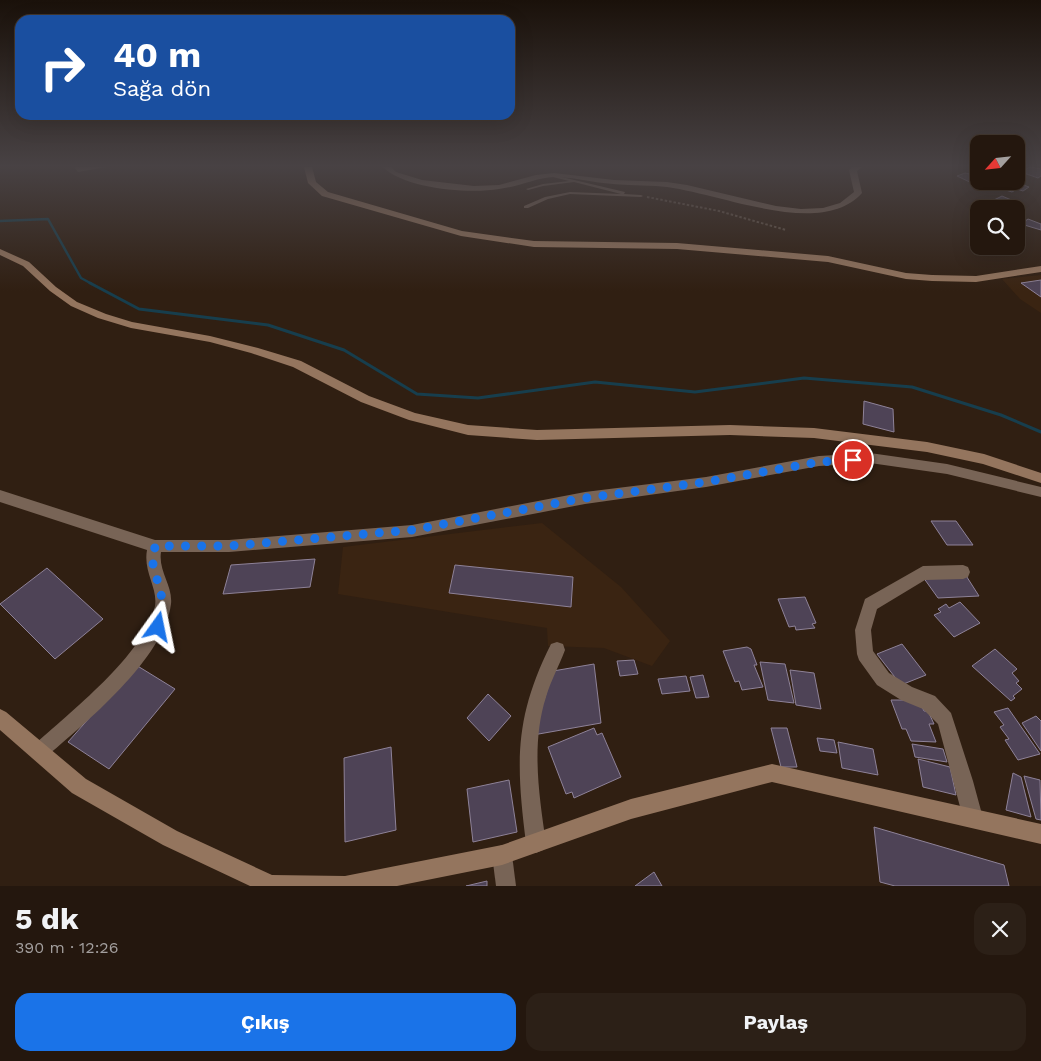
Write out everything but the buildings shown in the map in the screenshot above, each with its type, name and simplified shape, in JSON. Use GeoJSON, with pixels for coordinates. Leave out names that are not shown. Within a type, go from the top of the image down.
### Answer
{"type":"FeatureCollection","features":[{"type":"Feature","properties":{"kind":"street"},"geometry":{"type":"LineString","coordinates":[[374,208],[462,234],[525,243],[677,246],[828,260],[906,276],[932,278],[976,279],[1041,269]]}},
{"type":"Feature","properties":{"kind":"street"},"geometry":{"type":"LineString","coordinates":[[790,208],[813,211],[830,208]]}},
{"type":"Feature","properties":{"kind":"street"},"geometry":{"type":"LineString","coordinates":[[0,252],[26,264],[53,289],[74,304],[102,316],[131,325],[210,339],[254,350],[297,364],[365,399],[405,414],[468,430],[537,435],[711,430],[814,433],[927,446],[984,459],[1041,478]]}},
{"type":"Feature","properties":{"kind":"street"},"geometry":{"type":"LineString","coordinates":[[0,496],[155,546],[229,546],[412,530],[585,498],[706,482],[819,462],[870,458],[937,467],[1041,492]]}},
{"type":"Feature","properties":{"kind":"street"},"geometry":{"type":"LineString","coordinates":[[39,752],[91,706],[134,660],[158,627],[163,602],[153,564],[155,546]]}},
{"type":"Feature","properties":{"kind":"street"},"geometry":{"type":"LineString","coordinates":[[963,572],[923,573],[871,604],[863,630],[865,654],[883,678],[907,694],[929,702],[945,719],[973,818]]}},
{"type":"Feature","properties":{"kind":"street"},"geometry":{"type":"LineString","coordinates":[[536,843],[528,770],[531,717],[538,689],[557,650]]}},
{"type":"Feature","properties":{"kind":"street"},"geometry":{"type":"LineString","coordinates":[[0,718],[88,791],[170,838],[271,885],[345,886],[502,855],[631,809],[772,773],[1041,834]]}},
{"type":"Feature","properties":{"kind":"street"},"geometry":{"type":"LineString","coordinates":[[502,855],[506,886]]}},
{"type":"Feature","properties":{"kind":"path"},"geometry":{"type":"LineString","coordinates":[[704,208],[786,230]]}},
{"type":"Feature","properties":{"kind":"shaded area"},"geometry":{"type":"Polygon","coordinates":[[[1041,275],[1041,313],[1020,299],[1002,279],[1041,275]]]}},
{"type":"Feature","properties":{"kind":"shaded area"},"geometry":{"type":"Polygon","coordinates":[[[542,523],[621,587],[670,641],[652,666],[604,648],[548,646],[547,628],[338,594],[343,547],[542,523]]]}},
{"type":"Feature","properties":{"kind":"waterway"},"geometry":{"type":"LineString","coordinates":[[0,221],[48,219],[81,278],[92,284]]}},
{"type":"Feature","properties":{"kind":"waterway"},"geometry":{"type":"LineString","coordinates":[[90,283],[139,309],[268,325],[344,350],[417,394],[478,398],[595,382],[695,392],[804,378],[912,387],[1001,415],[1041,432]]}},
{"type":"Feature","properties":{"kind":"route"},"geometry":{"type":"LineString","coordinates":[[158,627],[163,602],[153,564],[155,546],[229,546],[412,530],[585,498],[706,482],[819,462],[853,460]]}}]}
